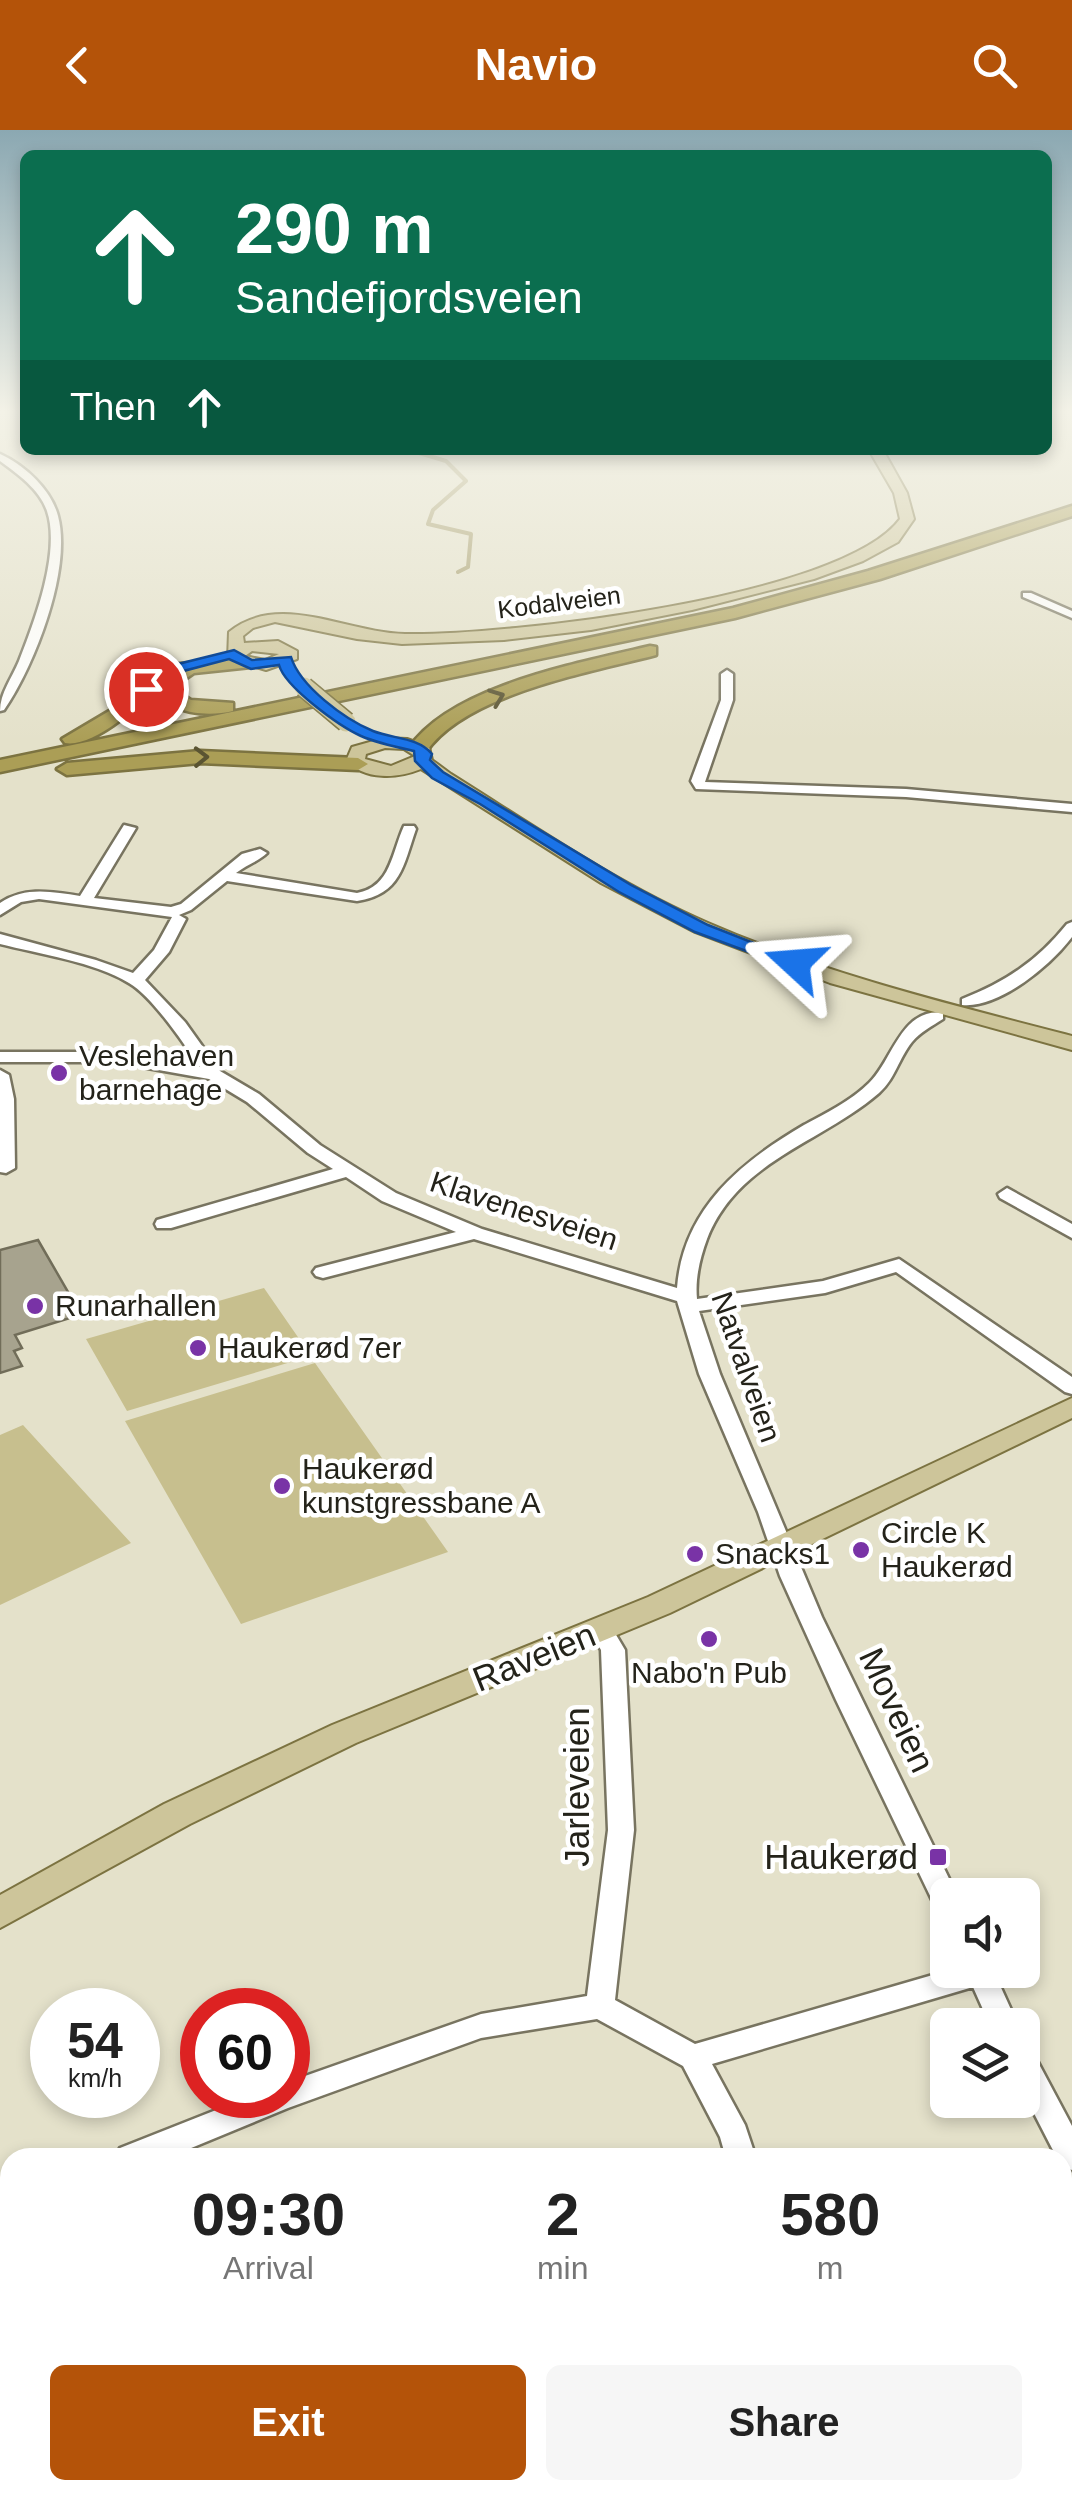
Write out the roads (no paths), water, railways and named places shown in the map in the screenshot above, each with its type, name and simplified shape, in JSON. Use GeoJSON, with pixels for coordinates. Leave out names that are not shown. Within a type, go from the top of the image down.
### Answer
{"type":"FeatureCollection","features":[{"type":"Feature","properties":{"kind":"highway"},"geometry":{"type":"LineString","coordinates":[[0,763],[735,613],[862,579],[1040,521]]}},
{"type":"Feature","properties":{"kind":"highway"},"geometry":{"type":"LineString","coordinates":[[0,779],[801,606],[1072,521]]}},
{"type":"Feature","properties":{"kind":"highway"},"geometry":{"type":"LineString","coordinates":[[414,751],[432,728],[503,695],[794,612],[801,606]]}},
{"type":"Feature","properties":{"kind":"highway"},"geometry":{"type":"LineString","coordinates":[[244,658],[169,678],[164,692],[172,700],[194,706],[254,704],[735,613]]}},
{"type":"Feature","properties":{"kind":"highway"},"geometry":{"type":"LineString","coordinates":[[0,763],[52,746],[112,718],[164,673],[244,658]]}},
{"type":"Feature","properties":{"kind":"highway"},"geometry":{"type":"LineString","coordinates":[[0,779],[156,759],[360,756]]}},
{"type":"Feature","properties":{"kind":"main road","name":"Kodalveien"},"geometry":{"type":"LineString","coordinates":[[241,629],[259,620],[288,617],[350,633],[392,638],[526,634],[632,618],[824,571],[876,553],[904,528],[904,521]]}},
{"type":"Feature","properties":{"kind":"main road"},"geometry":{"type":"LineString","coordinates":[[304,687],[244,658],[235,635],[241,629],[247,638],[291,652],[286,660],[287,670],[346,722],[414,751],[437,775],[625,888],[702,928],[795,963],[1072,1040]]}},
{"type":"Feature","properties":{"kind":"main road"},"geometry":{"type":"LineString","coordinates":[[244,658],[272,644]]}},
{"type":"Feature","properties":{"kind":"main road"},"geometry":{"type":"LineString","coordinates":[[244,658],[286,660]]}},
{"type":"Feature","properties":{"kind":"main road"},"geometry":{"type":"LineString","coordinates":[[346,722],[360,756],[428,779],[534,832]]}},
{"type":"Feature","properties":{"kind":"main road"},"geometry":{"type":"LineString","coordinates":[[360,756],[414,751]]}},
{"type":"Feature","properties":{"kind":"main road"},"geometry":{"type":"LineString","coordinates":[[393,770],[414,751]]}},
{"type":"Feature","properties":{"kind":"main road","name":"Raveien"},"geometry":{"type":"LineString","coordinates":[[0,1912],[151,1828],[344,1734],[601,1629],[1072,1407]]}},
{"type":"Feature","properties":{"kind":"street"},"geometry":{"type":"LineString","coordinates":[[0,707],[9,696],[54,568],[55,521]]}},
{"type":"Feature","properties":{"kind":"street"},"geometry":{"type":"LineString","coordinates":[[1027,595],[1072,616]]}},
{"type":"Feature","properties":{"kind":"street"},"geometry":{"type":"LineString","coordinates":[[726,674],[727,700],[698,781],[702,786],[906,792],[1072,808]]}},
{"type":"Feature","properties":{"kind":"street"},"geometry":{"type":"LineString","coordinates":[[85,900],[129,828]]}},
{"type":"Feature","properties":{"kind":"street"},"geometry":{"type":"LineString","coordinates":[[224,876],[357,897],[376,894],[386,887],[409,829]]}},
{"type":"Feature","properties":{"kind":"street"},"geometry":{"type":"LineString","coordinates":[[0,910],[17,898],[30,895],[172,912],[186,906],[247,856],[260,853]]}},
{"type":"Feature","properties":{"kind":"street"},"geometry":{"type":"LineString","coordinates":[[136,980],[161,952],[178,919]]}},
{"type":"Feature","properties":{"kind":"street"},"geometry":{"type":"LineString","coordinates":[[968,1002],[1029,976],[1048,959],[1072,927]]}},
{"type":"Feature","properties":{"kind":"street","name":"Klavenesveien"},"geometry":{"type":"LineString","coordinates":[[0,939],[136,980],[179,1025],[214,1075],[253,1098],[314,1149],[389,1196],[474,1233],[688,1301]]}},
{"type":"Feature","properties":{"kind":"street","name":"Natvalveien"},"geometry":{"type":"LineString","coordinates":[[782,1547],[760,1490],[726,1422],[688,1301],[702,1228],[735,1183],[782,1145],[886,1079],[901,1039],[937,1016]]}},
{"type":"Feature","properties":{"kind":"street"},"geometry":{"type":"LineString","coordinates":[[0,1057],[114,1057],[214,1075]]}},
{"type":"Feature","properties":{"kind":"street"},"geometry":{"type":"LineString","coordinates":[[0,1075],[5,1100],[6,1168]]}},
{"type":"Feature","properties":{"kind":"street"},"geometry":{"type":"LineString","coordinates":[[164,1224],[348,1170]]}},
{"type":"Feature","properties":{"kind":"street"},"geometry":{"type":"LineString","coordinates":[[1007,1194],[1072,1232]]}},
{"type":"Feature","properties":{"kind":"street"},"geometry":{"type":"LineString","coordinates":[[323,1272],[474,1233]]}},
{"type":"Feature","properties":{"kind":"street"},"geometry":{"type":"LineString","coordinates":[[688,1301],[825,1288],[899,1265],[1072,1388]]}},
{"type":"Feature","properties":{"kind":"street","name":"Moveien"},"geometry":{"type":"LineString","coordinates":[[782,1547],[936,1878]]}},
{"type":"Feature","properties":{"kind":"street","name":"Jarleveien"},"geometry":{"type":"LineString","coordinates":[[600,2006],[621,1830],[613,1650],[601,1629]]}},
{"type":"Feature","properties":{"kind":"street"},"geometry":{"type":"LineString","coordinates":[[693,2057],[930,1986]]}},
{"type":"Feature","properties":{"kind":"street"},"geometry":{"type":"LineString","coordinates":[[310,2087],[481,2026],[600,2006],[693,2057],[738,2148]]}},
{"type":"Feature","properties":{"kind":"street"},"geometry":{"type":"LineString","coordinates":[[1040,2095],[1068,2148]]}},
{"type":"Feature","properties":{"kind":"street"},"geometry":{"type":"LineString","coordinates":[[156,2148],[230,2118]]}},
{"type":"Feature","properties":{"kind":"waterway"},"geometry":{"type":"LineString","coordinates":[[429,521],[428,524],[471,534],[468,567],[458,572]]}},
{"type":"Feature","properties":{"kind":"place","name":"Veslehaven barnehage"},"geometry":{"type":"Point","coordinates":[59,1073]}},
{"type":"Feature","properties":{"kind":"place","name":"Runarhallen"},"geometry":{"type":"Point","coordinates":[35,1306]}},
{"type":"Feature","properties":{"kind":"place","name":"Haukerød 7er"},"geometry":{"type":"Point","coordinates":[198,1348]}},
{"type":"Feature","properties":{"kind":"place","name":"Haukerød kunstgressbane A"},"geometry":{"type":"Point","coordinates":[282,1486]}},
{"type":"Feature","properties":{"kind":"place","name":"Circle K Haukerød"},"geometry":{"type":"Point","coordinates":[861,1550]}},
{"type":"Feature","properties":{"kind":"place","name":"Snacks1"},"geometry":{"type":"Point","coordinates":[695,1554]}},
{"type":"Feature","properties":{"kind":"place","name":"Nabo'n Pub"},"geometry":{"type":"Point","coordinates":[709,1639]}},
{"type":"Feature","properties":{"kind":"place","name":"Haukerød"},"geometry":{"type":"Point","coordinates":[938,1857]}}]}
